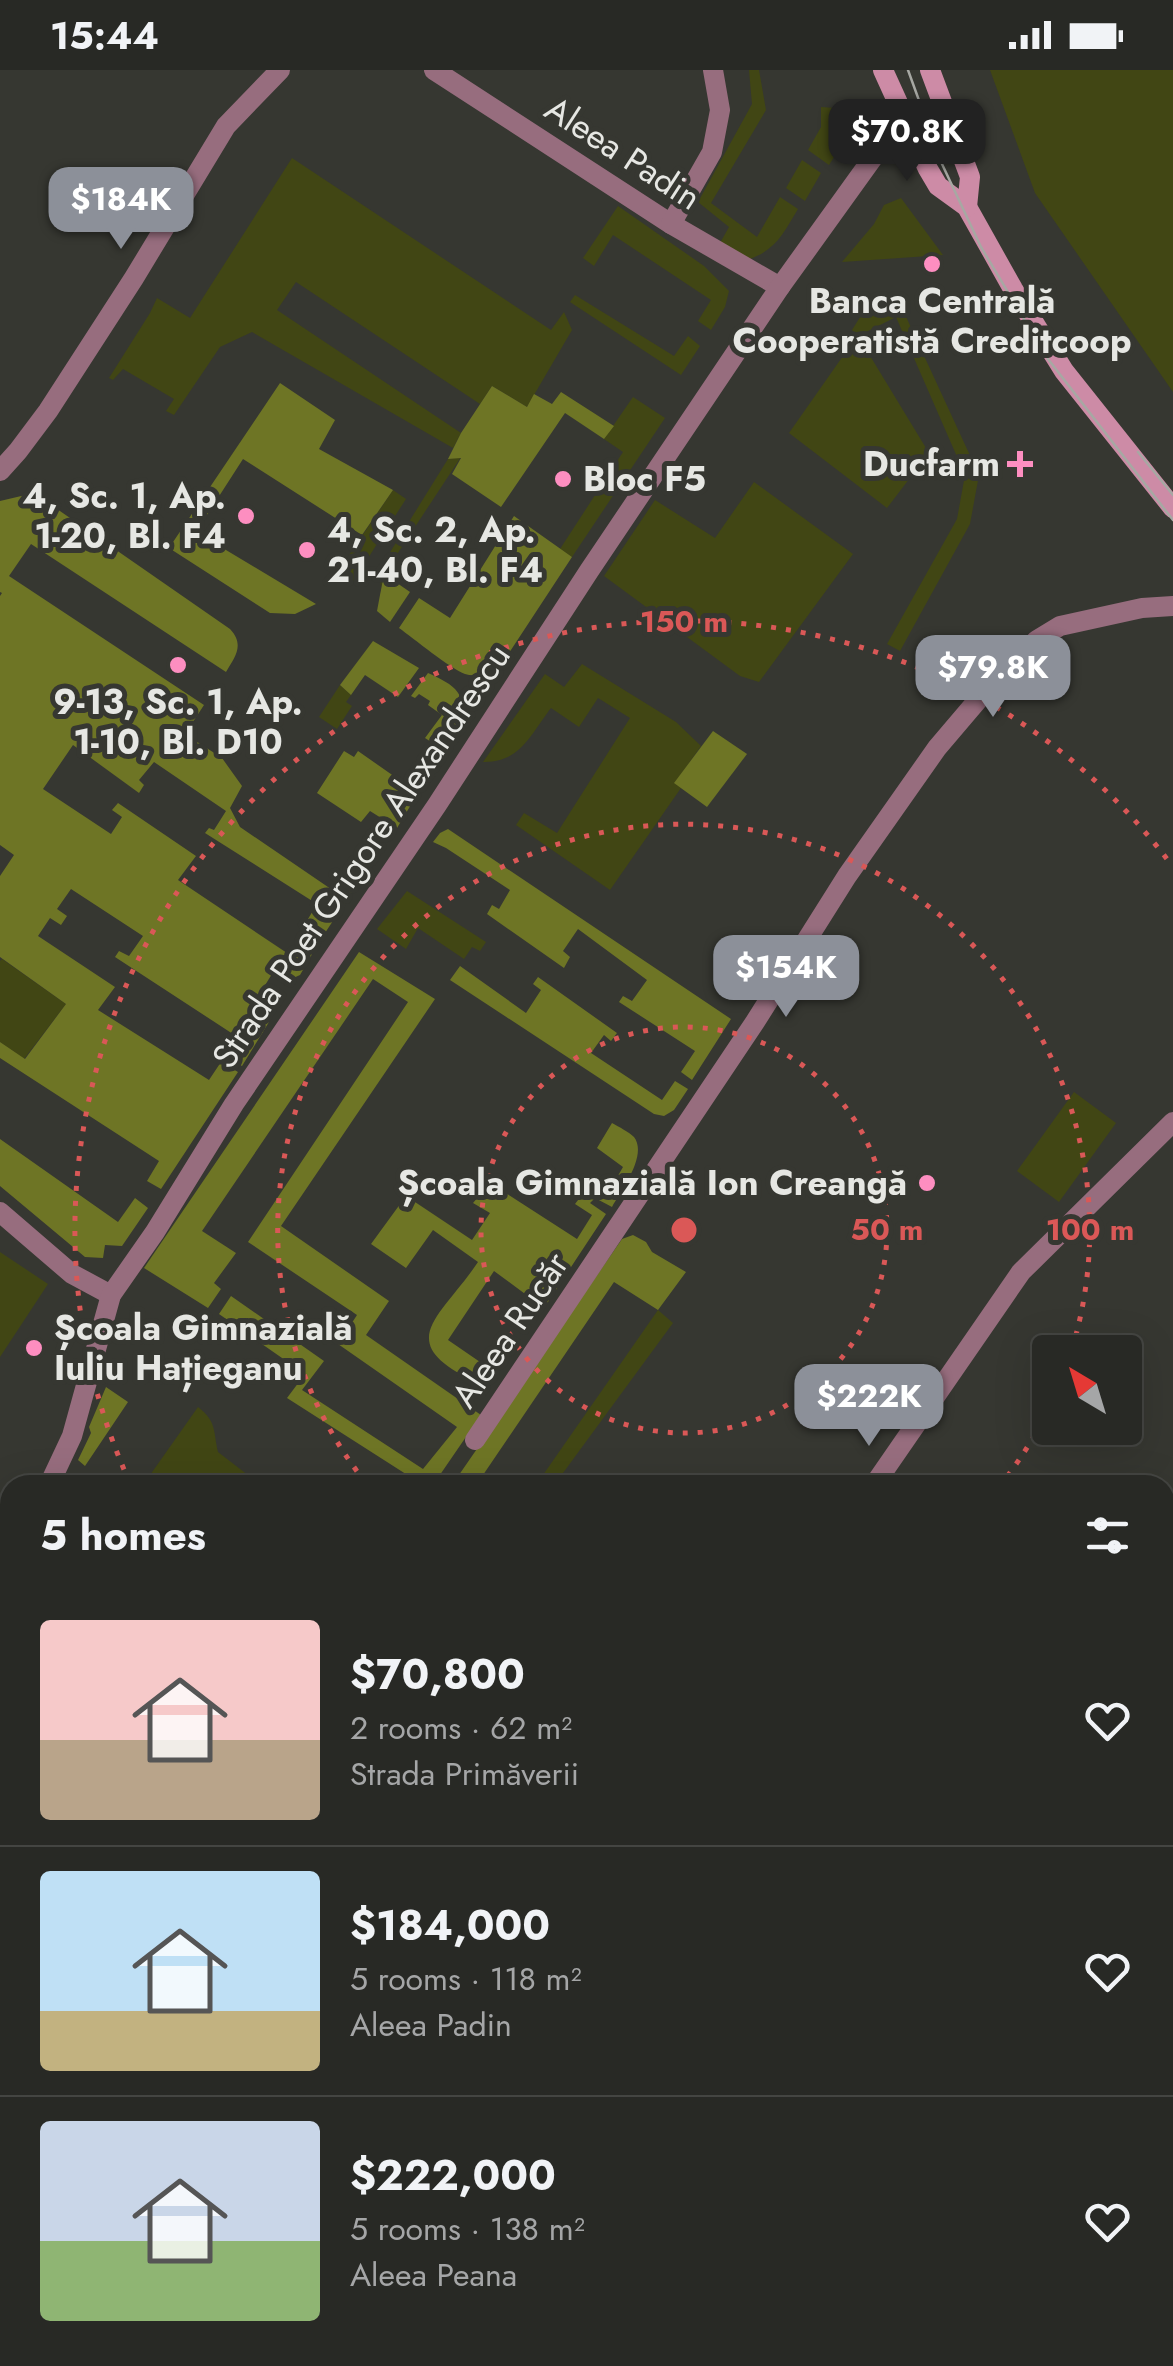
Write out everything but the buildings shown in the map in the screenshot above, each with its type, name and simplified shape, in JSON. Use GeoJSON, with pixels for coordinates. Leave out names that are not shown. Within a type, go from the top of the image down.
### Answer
{"type":"FeatureCollection","features":[{"type":"Feature","properties":{"kind":"main road"},"geometry":{"type":"LineString","coordinates":[[883,70],[938,186],[967,207],[1064,371],[1173,508]]}},
{"type":"Feature","properties":{"kind":"main road"},"geometry":{"type":"LineString","coordinates":[[930,70],[970,177],[967,207]]}},
{"type":"Feature","properties":{"kind":"street"},"geometry":{"type":"LineString","coordinates":[[0,471],[48,411],[226,126],[280,70]]}},
{"type":"Feature","properties":{"kind":"street","name":"Aleea Padin"},"geometry":{"type":"LineString","coordinates":[[434,70],[672,224],[780,287]]}},
{"type":"Feature","properties":{"kind":"street"},"geometry":{"type":"LineString","coordinates":[[672,224],[712,152],[720,110],[712,70]]}},
{"type":"Feature","properties":{"kind":"street","name":"Strada Poet Grigore Alexandrescu"},"geometry":{"type":"LineString","coordinates":[[54,1475],[72,1436],[110,1295],[780,287],[903,116]]}},
{"type":"Feature","properties":{"kind":"street","name":"Aleea Rucăr"},"geometry":{"type":"LineString","coordinates":[[475,1440],[756,1022],[847,876],[937,748],[1037,640],[1060,626],[1142,608],[1173,606]]}},
{"type":"Feature","properties":{"kind":"street"},"geometry":{"type":"LineString","coordinates":[[881,1475],[1021,1272],[1173,1122]]}},
{"type":"Feature","properties":{"kind":"street"},"geometry":{"type":"LineString","coordinates":[[0,1212],[72,1274],[110,1295]]}},
{"type":"Feature","properties":{"kind":"green space"},"geometry":{"type":"Polygon","coordinates":[[[749,70],[759,70],[766,110],[711,203],[757,237],[780,197],[798,209],[773,245],[750,259],[720,243],[729,227],[698,202],[752,104],[749,70]]]}},
{"type":"Feature","properties":{"kind":"green space"},"geometry":{"type":"Polygon","coordinates":[[[990,70],[1173,70],[1173,392],[1035,193],[990,70]]]}},
{"type":"Feature","properties":{"kind":"green space"},"geometry":{"type":"Polygon","coordinates":[[[821,107],[850,109],[855,123],[829,165],[808,150],[821,127],[821,107]]]}},
{"type":"Feature","properties":{"kind":"green space"},"geometry":{"type":"Polygon","coordinates":[[[292,158],[551,330],[564,312],[572,330],[527,407],[492,386],[480,404],[296,282],[277,310],[461,433],[453,448],[252,332],[220,347],[174,415],[166,411],[174,399],[123,369],[113,380],[109,378],[157,298],[190,318],[292,158]]]}},
{"type":"Feature","properties":{"kind":"green space"},"geometry":{"type":"Polygon","coordinates":[[[802,160],[821,173],[805,201],[786,188],[802,160]]]}},
{"type":"Feature","properties":{"kind":"green space"},"geometry":{"type":"Polygon","coordinates":[[[901,198],[943,255],[842,262],[874,224],[884,205],[901,198]]]}},
{"type":"Feature","properties":{"kind":"green space"},"geometry":{"type":"Polygon","coordinates":[[[618,206],[704,266],[729,291],[725,307],[711,330],[698,321],[711,300],[613,235],[594,266],[583,258],[618,206]]]}},
{"type":"Feature","properties":{"kind":"green space"},"geometry":{"type":"Polygon","coordinates":[[[575,295],[674,356],[688,336],[700,346],[681,375],[570,302],[575,295]]]}},
{"type":"Feature","properties":{"kind":"green space"},"geometry":{"type":"Polygon","coordinates":[[[902,308],[979,475],[970,524],[900,651],[887,644],[957,519],[965,475],[896,317],[858,336],[929,453],[887,508],[789,433],[857,336],[852,330],[862,314],[902,308]]]}},
{"type":"Feature","properties":{"kind":"green space"},"geometry":{"type":"Polygon","coordinates":[[[280,383],[335,420],[319,449],[393,490],[362,535],[243,459],[196,532],[316,604],[295,614],[270,613],[169,548],[280,383]]]}},
{"type":"Feature","properties":{"kind":"green space"},"geometry":{"type":"Polygon","coordinates":[[[492,386],[527,407],[534,394],[552,404],[561,392],[614,426],[604,439],[565,413],[501,507],[452,474],[461,458],[448,459],[492,386]]]}},
{"type":"Feature","properties":{"kind":"green space"},"geometry":{"type":"Polygon","coordinates":[[[633,397],[665,418],[572,557],[560,549],[623,452],[604,439],[633,397]]]}},
{"type":"Feature","properties":{"kind":"green space"},"geometry":{"type":"Polygon","coordinates":[[[461,457],[384,574],[381,587],[379,570],[448,459],[461,457]]]}},
{"type":"Feature","properties":{"kind":"green space"},"geometry":{"type":"Polygon","coordinates":[[[754,482],[853,554],[759,682],[740,676],[604,576],[655,500],[715,538],[754,482]]]}},
{"type":"Feature","properties":{"kind":"green space"},"geometry":{"type":"Polygon","coordinates":[[[393,490],[406,499],[352,583],[337,573],[393,490]]]}},
{"type":"Feature","properties":{"kind":"green space"},"geometry":{"type":"Polygon","coordinates":[[[34,493],[230,629],[237,640],[237,651],[226,672],[31,544],[9,576],[204,705],[185,734],[222,758],[242,786],[230,808],[240,827],[328,887],[352,892],[323,936],[305,924],[317,904],[205,833],[209,828],[214,830],[226,811],[154,762],[139,780],[144,785],[139,793],[73,745],[43,789],[111,834],[122,817],[112,810],[118,803],[196,856],[178,880],[290,955],[306,936],[314,941],[315,949],[300,975],[291,979],[275,969],[251,1008],[269,1022],[242,1066],[225,1056],[236,1036],[115,957],[119,951],[129,956],[143,936],[71,889],[57,909],[67,916],[61,925],[50,918],[38,936],[115,987],[98,1010],[209,1080],[221,1062],[238,1072],[161,1189],[147,1181],[159,1161],[0,1058],[0,1042],[25,1059],[66,1004],[0,957],[0,876],[14,855],[0,845],[0,501],[34,493]]]}},
{"type":"Feature","properties":{"kind":"green space"},"geometry":{"type":"Polygon","coordinates":[[[514,516],[572,557],[507,656],[483,673],[465,674],[399,628],[419,598],[450,618],[514,516]]]}},
{"type":"Feature","properties":{"kind":"green space"},"geometry":{"type":"Polygon","coordinates":[[[384,574],[410,592],[390,622],[377,611],[384,574]]]}},
{"type":"Feature","properties":{"kind":"green space"},"geometry":{"type":"Polygon","coordinates":[[[373,641],[419,668],[398,697],[365,675],[351,695],[340,685],[373,641]]]}},
{"type":"Feature","properties":{"kind":"green space"},"geometry":{"type":"Polygon","coordinates":[[[582,664],[676,722],[701,746],[675,783],[681,788],[610,890],[516,825],[524,813],[557,833],[630,718],[598,698],[579,727],[551,708],[516,752],[483,762],[545,674],[564,687],[582,664]]]}},
{"type":"Feature","properties":{"kind":"green space"},"geometry":{"type":"Polygon","coordinates":[[[428,673],[455,689],[463,712],[456,738],[426,783],[416,776],[436,745],[425,738],[442,715],[419,694],[411,696],[428,673]]]}},
{"type":"Feature","properties":{"kind":"green space"},"geometry":{"type":"Polygon","coordinates":[[[340,685],[351,695],[346,702],[352,706],[337,729],[319,717],[340,685]]]}},
{"type":"Feature","properties":{"kind":"green space"},"geometry":{"type":"Polygon","coordinates":[[[713,731],[747,754],[707,807],[674,783],[713,731]]]}},
{"type":"Feature","properties":{"kind":"green space"},"geometry":{"type":"Polygon","coordinates":[[[344,751],[354,757],[358,751],[418,793],[397,828],[370,811],[361,822],[317,793],[344,751]]]}},
{"type":"Feature","properties":{"kind":"green space"},"geometry":{"type":"Polygon","coordinates":[[[448,829],[731,1019],[692,1080],[681,1072],[695,1051],[619,1002],[623,996],[632,1001],[647,980],[578,929],[563,951],[570,957],[564,968],[487,914],[492,905],[499,909],[510,890],[433,842],[448,829]]]}},
{"type":"Feature","properties":{"kind":"green space"},"geometry":{"type":"Polygon","coordinates":[[[407,891],[486,942],[480,951],[472,947],[464,959],[418,928],[406,949],[377,929],[407,891]]]}},
{"type":"Feature","properties":{"kind":"green space"},"geometry":{"type":"Polygon","coordinates":[[[359,952],[435,999],[281,1226],[389,1301],[366,1335],[481,1415],[440,1475],[407,1475],[287,1398],[305,1374],[219,1314],[231,1296],[324,1361],[302,1390],[423,1469],[457,1427],[338,1344],[357,1315],[248,1242],[408,1002],[373,979],[202,1231],[236,1253],[214,1283],[221,1289],[208,1308],[144,1268],[359,952]]]}},
{"type":"Feature","properties":{"kind":"green space"},"geometry":{"type":"Polygon","coordinates":[[[2,959],[66,1004],[24,1059],[0,1042],[2,959]]]}},
{"type":"Feature","properties":{"kind":"green space"},"geometry":{"type":"Polygon","coordinates":[[[460,966],[526,1013],[541,990],[533,984],[538,977],[617,1033],[611,1041],[604,1035],[591,1053],[662,1100],[675,1081],[688,1089],[674,1110],[664,1116],[654,1114],[450,980],[460,966]]]}},
{"type":"Feature","properties":{"kind":"green space"},"geometry":{"type":"Polygon","coordinates":[[[1074,1092],[1116,1123],[1059,1202],[1017,1171],[1074,1092]]]}},
{"type":"Feature","properties":{"kind":"green space"},"geometry":{"type":"Polygon","coordinates":[[[612,1123],[634,1137],[638,1153],[632,1173],[612,1207],[595,1198],[590,1203],[606,1214],[544,1308],[494,1271],[448,1340],[499,1375],[495,1381],[482,1385],[453,1370],[436,1356],[429,1343],[431,1329],[478,1262],[433,1230],[406,1268],[371,1244],[406,1196],[472,1240],[490,1213],[473,1203],[490,1183],[577,1239],[592,1215],[575,1204],[591,1183],[608,1193],[623,1167],[597,1148],[612,1123]]]}},
{"type":"Feature","properties":{"kind":"green space"},"geometry":{"type":"Polygon","coordinates":[[[0,1139],[118,1222],[135,1198],[148,1208],[122,1246],[105,1245],[103,1258],[85,1257],[0,1186],[0,1139]]]}},
{"type":"Feature","properties":{"kind":"green space"},"geometry":{"type":"Polygon","coordinates":[[[633,1235],[646,1242],[652,1252],[686,1272],[658,1310],[614,1282],[483,1475],[459,1475],[622,1239],[633,1235]]]}},
{"type":"Feature","properties":{"kind":"green space"},"geometry":{"type":"Polygon","coordinates":[[[0,1252],[48,1284],[0,1357],[0,1252]]]}},
{"type":"Feature","properties":{"kind":"green space"},"geometry":{"type":"Polygon","coordinates":[[[658,1310],[673,1323],[563,1473],[543,1475],[658,1310]]]}},
{"type":"Feature","properties":{"kind":"green space"},"geometry":{"type":"Polygon","coordinates":[[[106,1387],[128,1402],[85,1466],[78,1460],[106,1387]]]}},
{"type":"Feature","properties":{"kind":"green space"},"geometry":{"type":"Polygon","coordinates":[[[198,1407],[211,1422],[218,1452],[248,1475],[150,1475],[198,1407]]]}},
{"type":"Feature","properties":{"kind":"tram line"},"geometry":{"type":"LineString","coordinates":[[908,70],[942,164],[981,247],[1048,359],[1173,520]]}},
{"type":"Feature","properties":{"kind":"tram line"},"geometry":{"type":"LineString","coordinates":[[1138,452],[1173,495]]}},
{"type":"Feature","properties":{"kind":"place","name":"Banca Centrală Cooperatistă Creditcoop"},"geometry":{"type":"Point","coordinates":[932,264]}},
{"type":"Feature","properties":{"kind":"place","name":"Ducfarm"},"geometry":{"type":"Point","coordinates":[1020,464]}},
{"type":"Feature","properties":{"kind":"place","name":"Bloc F5"},"geometry":{"type":"Point","coordinates":[563,479]}},
{"type":"Feature","properties":{"kind":"place","name":"4, Sc. 1, Ap. 1-20, Bl. F4"},"geometry":{"type":"Point","coordinates":[246,516]}},
{"type":"Feature","properties":{"kind":"place","name":"4, Sc. 2, Ap. 21-40, Bl. F4"},"geometry":{"type":"Point","coordinates":[307,550]}},
{"type":"Feature","properties":{"kind":"place","name":"9-13, Sc. 1, Ap. 1-10, Bl. D10"},"geometry":{"type":"Point","coordinates":[178,665]}},
{"type":"Feature","properties":{"kind":"place","name":"Școala Gimnazială Ion Creangă"},"geometry":{"type":"Point","coordinates":[927,1183]}},
{"type":"Feature","properties":{"kind":"place","name":"Școala Gimnazială Iuliu Hațieganu"},"geometry":{"type":"Point","coordinates":[34,1348]}}]}
